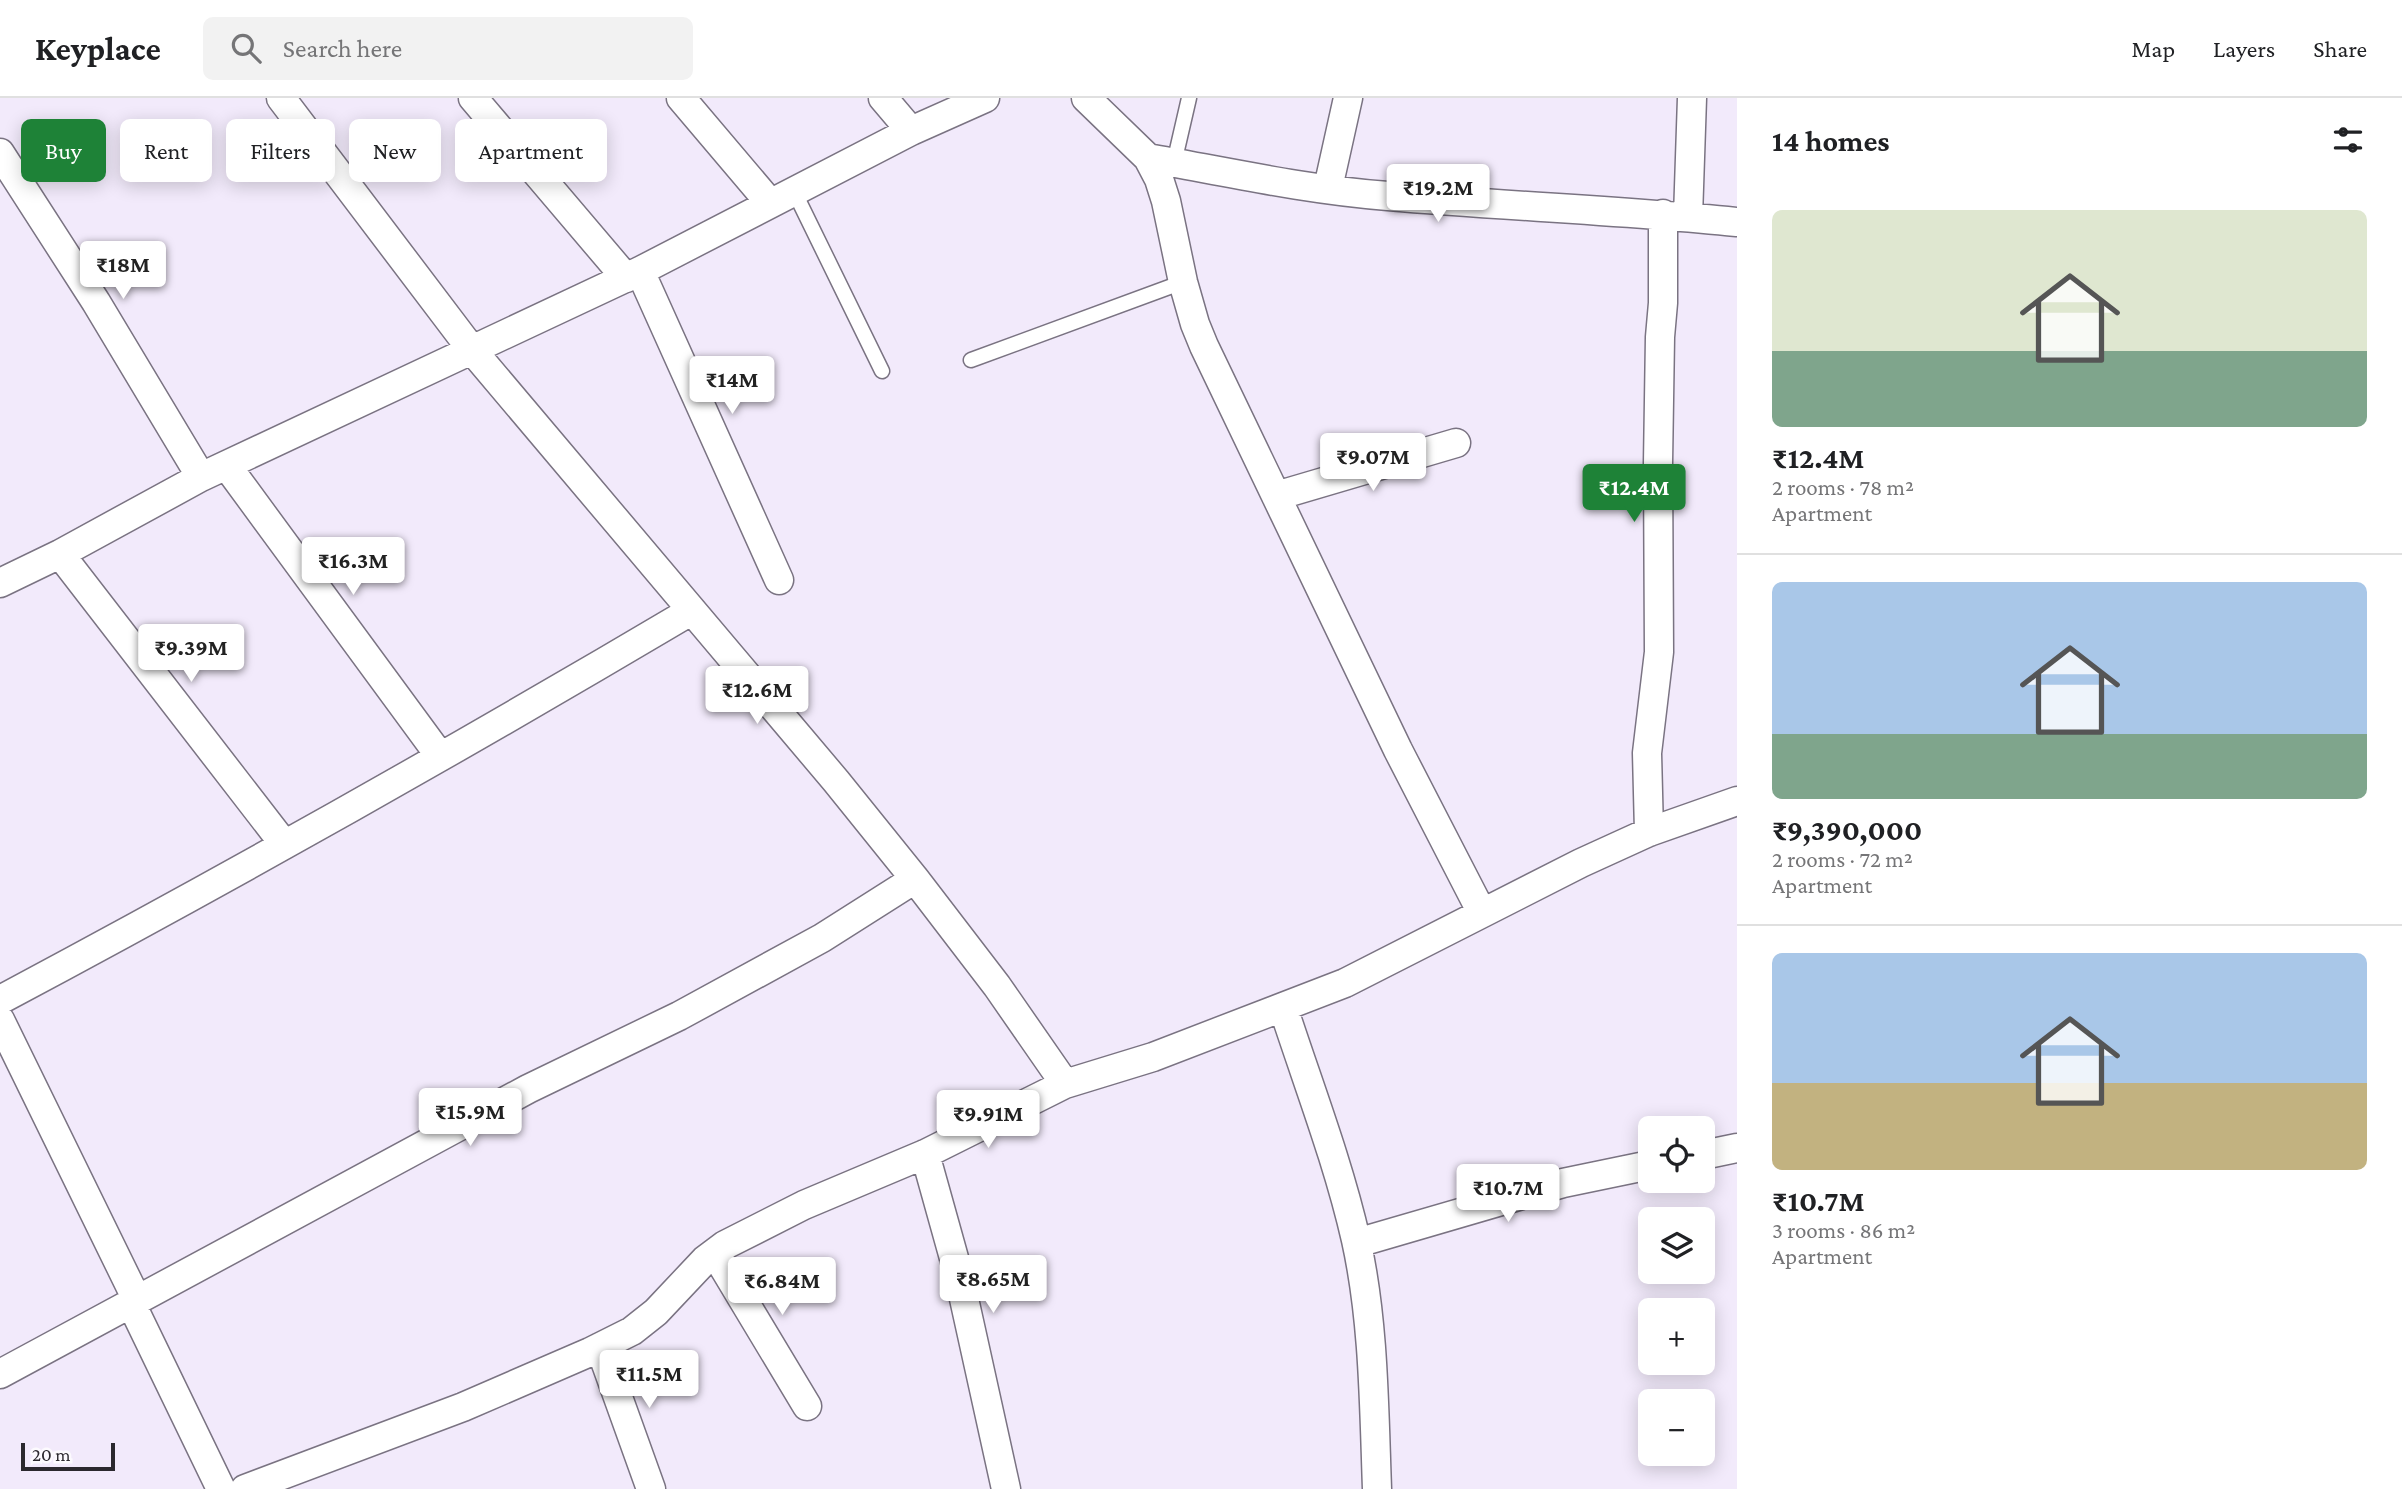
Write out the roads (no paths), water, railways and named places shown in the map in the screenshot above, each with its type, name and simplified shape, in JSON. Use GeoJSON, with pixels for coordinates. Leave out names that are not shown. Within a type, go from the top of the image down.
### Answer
{"type":"FeatureCollection","features":[{"type":"Feature","properties":{"kind":"street"},"geometry":{"type":"LineString","coordinates":[[281,98],[472,350],[836,781],[915,879],[997,986],[1065,1084]]}},
{"type":"Feature","properties":{"kind":"street"},"geometry":{"type":"LineString","coordinates":[[473,98],[633,274],[779,580]]}},
{"type":"Feature","properties":{"kind":"street"},"geometry":{"type":"LineString","coordinates":[[681,98],[782,197]]}},
{"type":"Feature","properties":{"kind":"street"},"geometry":{"type":"LineString","coordinates":[[883,98],[911,131]]}},
{"type":"Feature","properties":{"kind":"street"},"geometry":{"type":"LineString","coordinates":[[0,583],[60,554],[201,477],[633,274],[911,131],[985,98]]}},
{"type":"Feature","properties":{"kind":"street"},"geometry":{"type":"LineString","coordinates":[[1086,98],[1161,160],[1386,196],[1675,215],[1737,222]]}},
{"type":"Feature","properties":{"kind":"street"},"geometry":{"type":"LineString","coordinates":[[1328,188],[1348,98]]}},
{"type":"Feature","properties":{"kind":"street"},"geometry":{"type":"LineString","coordinates":[[1649,832],[1647,753],[1659,652],[1660,337],[1692,98]]}},
{"type":"Feature","properties":{"kind":"street"},"geometry":{"type":"LineString","coordinates":[[0,153],[96,302],[201,477]]}},
{"type":"Feature","properties":{"kind":"street"},"geometry":{"type":"LineString","coordinates":[[1161,160],[1166,201],[1183,282],[1203,346],[1398,750],[1482,913]]}},
{"type":"Feature","properties":{"kind":"street"},"geometry":{"type":"LineString","coordinates":[[1276,496],[1456,443]]}},
{"type":"Feature","properties":{"kind":"street"},"geometry":{"type":"LineString","coordinates":[[227,466],[440,756]]}},
{"type":"Feature","properties":{"kind":"street"},"geometry":{"type":"LineString","coordinates":[[60,554],[284,845]]}},
{"type":"Feature","properties":{"kind":"street"},"geometry":{"type":"LineString","coordinates":[[0,1000],[167,911],[691,611]]}},
{"type":"Feature","properties":{"kind":"street"},"geometry":{"type":"LineString","coordinates":[[246,1489],[463,1407],[600,1347],[632,1331],[656,1312],[705,1260],[725,1245],[804,1205],[925,1154],[1065,1084],[1153,1057],[1345,983],[1649,832],[1737,801]]}},
{"type":"Feature","properties":{"kind":"street"},"geometry":{"type":"LineString","coordinates":[[0,1374],[528,1089],[679,1016],[799,951],[915,879]]}},
{"type":"Feature","properties":{"kind":"street"},"geometry":{"type":"LineString","coordinates":[[1283,1007],[1345,1197],[1357,1243],[1368,1320],[1377,1489]]}},
{"type":"Feature","properties":{"kind":"street"},"geometry":{"type":"LineString","coordinates":[[0,1020],[221,1489]]}},
{"type":"Feature","properties":{"kind":"street"},"geometry":{"type":"LineString","coordinates":[[1715,1153],[1737,1148]]}},
{"type":"Feature","properties":{"kind":"street"},"geometry":{"type":"LineString","coordinates":[[925,1154],[959,1276],[1006,1489]]}},
{"type":"Feature","properties":{"kind":"street"},"geometry":{"type":"LineString","coordinates":[[1357,1243],[1563,1183],[1638,1167]]}},
{"type":"Feature","properties":{"kind":"street"},"geometry":{"type":"LineString","coordinates":[[715,1253],[807,1406]]}},
{"type":"Feature","properties":{"kind":"street"},"geometry":{"type":"LineString","coordinates":[[600,1347],[651,1489]]}},
{"type":"Feature","properties":{"kind":"lane"},"geometry":{"type":"LineString","coordinates":[[1161,160],[1189,98]]}},
{"type":"Feature","properties":{"kind":"lane"},"geometry":{"type":"LineString","coordinates":[[782,197],[882,371]]}},
{"type":"Feature","properties":{"kind":"lane"},"geometry":{"type":"LineString","coordinates":[[971,360],[1183,282]]}}]}
